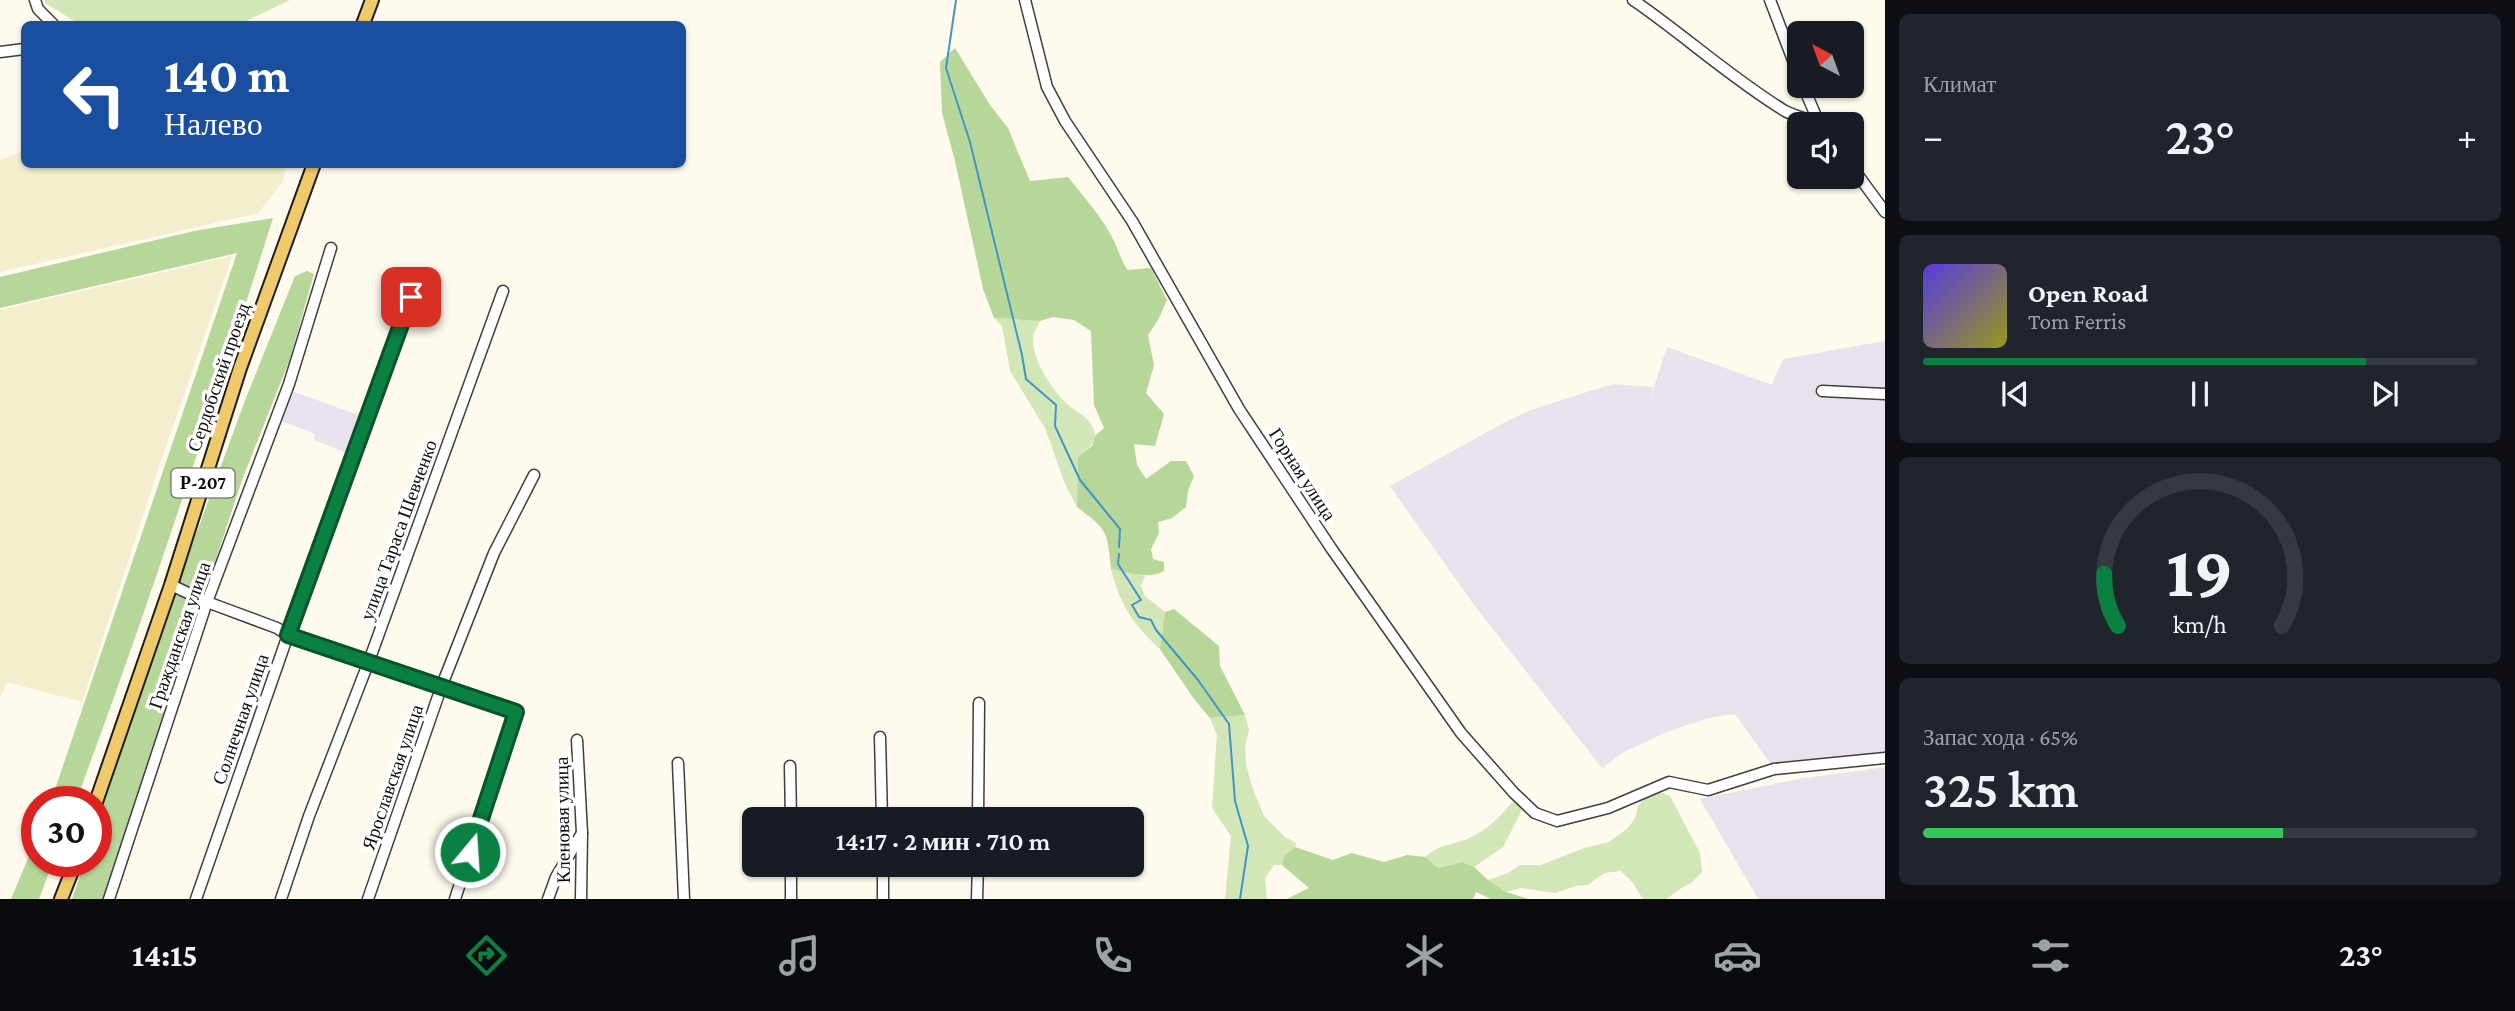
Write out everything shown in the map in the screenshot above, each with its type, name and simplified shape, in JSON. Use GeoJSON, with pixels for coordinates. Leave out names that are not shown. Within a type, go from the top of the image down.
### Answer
{"type":"FeatureCollection","features":[{"type":"Feature","properties":{"kind":"main road"},"geometry":{"type":"LineString","coordinates":[[364,21],[372,0]]}},
{"type":"Feature","properties":{"kind":"main road","name":"Сердобский проезд"},"geometry":{"type":"LineString","coordinates":[[102,786],[171,585],[240,368],[313,168]]}},
{"type":"Feature","properties":{"kind":"main road"},"geometry":{"type":"LineString","coordinates":[[61,899],[70,877]]}},
{"type":"Feature","properties":{"kind":"street"},"geometry":{"type":"LineString","coordinates":[[35,0],[38,9],[50,21]]}},
{"type":"Feature","properties":{"kind":"street","name":"Горная улица"},"geometry":{"type":"LineString","coordinates":[[1025,0],[1047,87],[1065,121],[1132,221],[1239,409],[1331,548],[1461,733],[1535,813],[1557,821],[1608,807],[1669,782],[1708,790],[1774,769],[1885,758]]}},
{"type":"Feature","properties":{"kind":"street"},"geometry":{"type":"LineString","coordinates":[[1633,0],[1752,90],[1787,112]]}},
{"type":"Feature","properties":{"kind":"street"},"geometry":{"type":"LineString","coordinates":[[1770,0],[1787,45]]}},
{"type":"Feature","properties":{"kind":"street"},"geometry":{"type":"LineString","coordinates":[[0,52],[21,49]]}},
{"type":"Feature","properties":{"kind":"street"},"geometry":{"type":"LineString","coordinates":[[1864,183],[1885,212]]}},
{"type":"Feature","properties":{"kind":"street","name":"Гражданская улица"},"geometry":{"type":"LineString","coordinates":[[109,899],[207,602],[289,384],[331,248]]}},
{"type":"Feature","properties":{"kind":"street","name":"Солнечная улица"},"geometry":{"type":"LineString","coordinates":[[196,899],[288,635],[420,274]]}},
{"type":"Feature","properties":{"kind":"street","name":"улица Тараса Шевченко"},"geometry":{"type":"LineString","coordinates":[[281,899],[309,816],[369,661],[503,291]]}},
{"type":"Feature","properties":{"kind":"street"},"geometry":{"type":"LineString","coordinates":[[1822,391],[1885,394]]}},
{"type":"Feature","properties":{"kind":"street","name":"Ярославская улица"},"geometry":{"type":"LineString","coordinates":[[368,899],[442,685],[494,553],[534,475]]}},
{"type":"Feature","properties":{"kind":"street"},"geometry":{"type":"LineString","coordinates":[[171,585],[207,602],[277,628],[288,635],[516,712],[455,899]]}},
{"type":"Feature","properties":{"kind":"street"},"geometry":{"type":"LineString","coordinates":[[978,807],[979,703]]}},
{"type":"Feature","properties":{"kind":"street"},"geometry":{"type":"LineString","coordinates":[[880,737],[882,807]]}},
{"type":"Feature","properties":{"kind":"street","name":"Кленовая улица"},"geometry":{"type":"LineString","coordinates":[[577,740],[582,833],[581,899]]}},
{"type":"Feature","properties":{"kind":"street"},"geometry":{"type":"LineString","coordinates":[[678,763],[684,899]]}},
{"type":"Feature","properties":{"kind":"street"},"geometry":{"type":"LineString","coordinates":[[790,766],[791,807]]}},
{"type":"Feature","properties":{"kind":"street"},"geometry":{"type":"LineString","coordinates":[[548,899],[555,877],[582,833]]}},
{"type":"Feature","properties":{"kind":"street"},"geometry":{"type":"LineString","coordinates":[[791,877],[791,899]]}},
{"type":"Feature","properties":{"kind":"street"},"geometry":{"type":"LineString","coordinates":[[883,877],[883,899]]}},
{"type":"Feature","properties":{"kind":"street"},"geometry":{"type":"LineString","coordinates":[[977,899],[978,877]]}},
{"type":"Feature","properties":{"kind":"shaded area"},"geometry":{"type":"Polygon","coordinates":[[[21,152],[21,168],[286,168],[282,183],[258,213],[0,272],[0,160],[21,152]]]}},
{"type":"Feature","properties":{"kind":"shaded area"},"geometry":{"type":"Polygon","coordinates":[[[232,256],[82,702],[7,682],[0,698],[0,310],[232,256]]]}},
{"type":"Feature","properties":{"kind":"shaded area"},"geometry":{"type":"Polygon","coordinates":[[[1885,341],[1885,760],[1774,769],[1735,714],[1709,718],[1669,731],[1624,752],[1602,768],[1474,605],[1390,486],[1531,410],[1612,384],[1653,387],[1649,402],[1667,347],[1772,385],[1783,359],[1885,341]]]}},
{"type":"Feature","properties":{"kind":"shaded area"},"geometry":{"type":"Polygon","coordinates":[[[292,391],[361,416],[347,453],[314,440],[315,434],[282,421],[292,391]]]}},
{"type":"Feature","properties":{"kind":"shaded area"},"geometry":{"type":"Polygon","coordinates":[[[1885,767],[1885,899],[1758,899],[1700,799],[1799,779],[1885,767]]]}},
{"type":"Feature","properties":{"kind":"green space"},"geometry":{"type":"Polygon","coordinates":[[[45,0],[290,0],[246,21],[74,21],[45,3],[45,0]]]}},
{"type":"Feature","properties":{"kind":"green space"},"geometry":{"type":"Polygon","coordinates":[[[955,48],[990,105],[1008,128],[1030,181],[1068,177],[1104,224],[1128,270],[1151,268],[1167,300],[1148,335],[1154,365],[1146,393],[1164,414],[1155,446],[1134,444],[1137,465],[1146,479],[1171,461],[1186,461],[1194,476],[1186,507],[1172,518],[1158,522],[1159,533],[1151,549],[1153,559],[1164,562],[1164,571],[1158,574],[1138,574],[1111,569],[1104,532],[1077,507],[1078,457],[1092,446],[1095,436],[1104,428],[1094,405],[1091,331],[1074,320],[1053,317],[1040,321],[994,318],[983,289],[942,113],[940,62],[955,48]]]}},
{"type":"Feature","properties":{"kind":"green space"},"geometry":{"type":"Polygon","coordinates":[[[273,218],[178,511],[81,786],[56,786],[237,253],[0,308],[0,277],[194,231],[273,218]]]}},
{"type":"Feature","properties":{"kind":"green space"},"geometry":{"type":"Polygon","coordinates":[[[307,271],[314,274],[290,359],[242,480],[112,875],[112,786],[109,786],[145,674],[244,403],[295,276],[307,271]]]}},
{"type":"Feature","properties":{"kind":"green space"},"geometry":{"type":"Polygon","coordinates":[[[994,318],[1040,321],[1033,336],[1039,364],[1061,398],[1092,426],[1094,440],[1078,457],[1077,507],[1065,484],[1045,428],[1010,371],[1002,326],[994,318]]]}},
{"type":"Feature","properties":{"kind":"green space"},"geometry":{"type":"Polygon","coordinates":[[[1111,569],[1145,576],[1141,586],[1145,596],[1165,612],[1160,649],[1129,613],[1111,569]]]}},
{"type":"Feature","properties":{"kind":"green space"},"geometry":{"type":"Polygon","coordinates":[[[1174,609],[1219,646],[1220,666],[1245,715],[1210,718],[1160,649],[1165,612],[1174,609]]]}},
{"type":"Feature","properties":{"kind":"green space"},"geometry":{"type":"Polygon","coordinates":[[[1245,715],[1249,730],[1245,746],[1246,764],[1252,787],[1264,816],[1285,837],[1296,843],[1284,856],[1282,865],[1274,865],[1265,878],[1267,899],[1225,899],[1231,836],[1212,808],[1217,735],[1210,718],[1245,715]]]}},
{"type":"Feature","properties":{"kind":"green space"},"geometry":{"type":"Polygon","coordinates":[[[1659,792],[1670,796],[1700,853],[1702,872],[1690,884],[1666,899],[1643,899],[1621,871],[1604,873],[1588,885],[1555,893],[1521,888],[1506,892],[1488,880],[1508,873],[1520,865],[1541,865],[1584,848],[1609,842],[1628,828],[1644,799],[1659,792]]]}},
{"type":"Feature","properties":{"kind":"green space"},"geometry":{"type":"Polygon","coordinates":[[[1511,803],[1516,803],[1522,810],[1503,847],[1474,867],[1462,862],[1437,868],[1425,857],[1441,847],[1479,833],[1511,803]]]}},
{"type":"Feature","properties":{"kind":"green space"},"geometry":{"type":"Polygon","coordinates":[[[1295,847],[1333,860],[1352,853],[1384,862],[1407,855],[1425,857],[1438,868],[1462,862],[1474,867],[1506,892],[1529,899],[1491,899],[1476,892],[1473,899],[1287,899],[1309,888],[1282,865],[1284,856],[1295,847]]]}},
{"type":"Feature","properties":{"kind":"green space"},"geometry":{"type":"Polygon","coordinates":[[[21,875],[47,877],[39,899],[11,899],[21,875]]]}},
{"type":"Feature","properties":{"kind":"green space"},"geometry":{"type":"Polygon","coordinates":[[[80,877],[111,877],[104,899],[72,899],[80,877]]]}},
{"type":"Feature","properties":{"kind":"waterway"},"geometry":{"type":"LineString","coordinates":[[956,0],[946,68],[970,142],[1026,379],[1056,405],[1055,426],[1080,480],[1120,529],[1119,547]]}},
{"type":"Feature","properties":{"kind":"waterway"},"geometry":{"type":"LineString","coordinates":[[1119,554],[1118,564],[1141,600],[1132,605],[1139,617],[1151,620],[1229,724],[1235,801],[1248,846],[1240,899]]}},
{"type":"Feature","properties":{"kind":"route"},"geometry":{"type":"LineString","coordinates":[[411,297],[288,635],[516,712],[470,852]]}}]}
